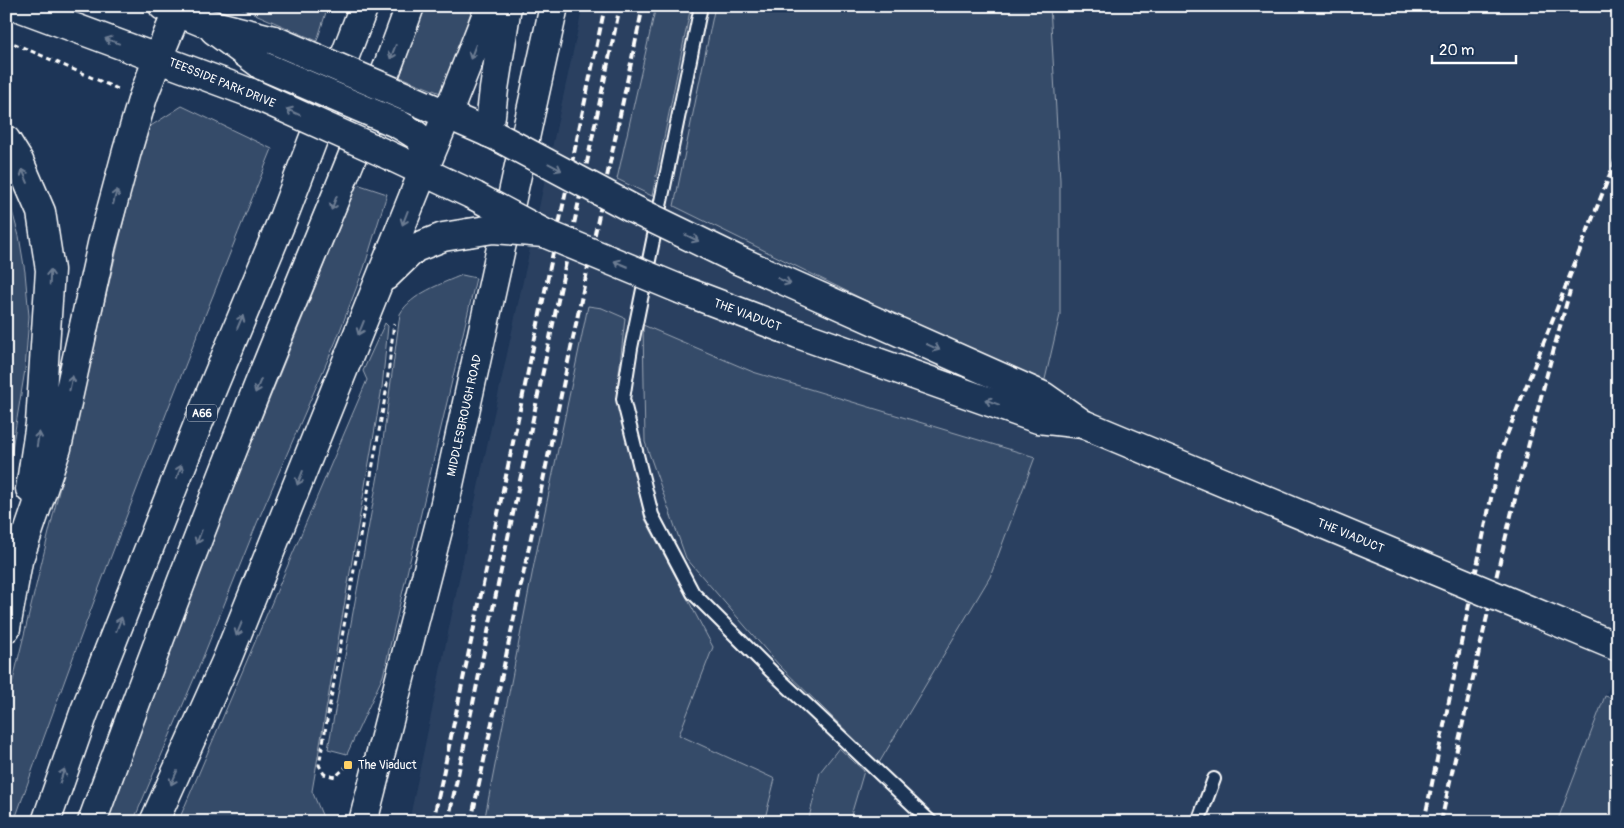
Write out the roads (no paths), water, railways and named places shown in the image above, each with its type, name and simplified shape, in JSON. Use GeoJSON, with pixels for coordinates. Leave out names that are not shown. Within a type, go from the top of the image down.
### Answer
{"type":"FeatureCollection","features":[{"type":"Feature","properties":{"kind":"main road","name":"TEESSIDE PARK DRIVE"},"geometry":{"type":"LineString","coordinates":[[16,6],[252,93],[423,172]]}},
{"type":"Feature","properties":{"kind":"main road","name":"A66"},"geometry":{"type":"LineString","coordinates":[[46,822],[84,713],[208,399],[283,218],[364,6]]}},
{"type":"Feature","properties":{"kind":"main road"},"geometry":{"type":"LineString","coordinates":[[92,822],[154,651],[238,435],[322,232],[410,6]]}},
{"type":"Feature","properties":{"kind":"main road"},"geometry":{"type":"LineString","coordinates":[[154,822],[227,660],[490,6]]}},
{"type":"Feature","properties":{"kind":"main road"},"geometry":{"type":"LineString","coordinates":[[493,134],[494,89],[507,6]]}},
{"type":"Feature","properties":{"kind":"main road","name":"MIDDLESBROUGH ROAD"},"geometry":{"type":"LineString","coordinates":[[363,822],[444,503],[554,6]]}},
{"type":"Feature","properties":{"kind":"main road"},"geometry":{"type":"LineString","coordinates":[[20,556],[57,448],[102,244],[143,97],[158,58],[173,8],[202,22],[263,66],[398,124],[418,135],[424,146],[423,172]]}},
{"type":"Feature","properties":{"kind":"main road"},"geometry":{"type":"LineString","coordinates":[[202,22],[274,40],[447,115]]}},
{"type":"Feature","properties":{"kind":"main road","name":"THE VIADUCT"},"geometry":{"type":"LineString","coordinates":[[447,115],[493,134],[633,209],[731,257],[1043,396],[1083,424],[1618,647]]}},
{"type":"Feature","properties":{"kind":"main road"},"geometry":{"type":"LineString","coordinates":[[6,140],[19,160],[41,212],[50,270],[40,423],[20,556],[6,628]]}},
{"type":"Feature","properties":{"kind":"main road","name":"THE VIADUCT"},"geometry":{"type":"LineString","coordinates":[[423,172],[475,196],[544,232],[682,290],[798,334],[1038,419],[1083,424]]}},
{"type":"Feature","properties":{"kind":"main road"},"geometry":{"type":"LineString","coordinates":[[380,282],[415,248],[443,237],[493,229],[544,232]]}},
{"type":"Feature","properties":{"kind":"lane"},"geometry":{"type":"LineString","coordinates":[[701,6],[631,348],[623,399],[652,515],[693,593],[772,672],[931,822]]}},
{"type":"Feature","properties":{"kind":"lane"},"geometry":{"type":"LineString","coordinates":[[1198,822],[1214,779]]}},
{"type":"Feature","properties":{"kind":"railway"},"geometry":{"type":"LineString","coordinates":[[433,822],[605,6]]}},
{"type":"Feature","properties":{"kind":"railway"},"geometry":{"type":"LineString","coordinates":[[448,822],[620,6]]}},
{"type":"Feature","properties":{"kind":"railway"},"geometry":{"type":"LineString","coordinates":[[471,822],[643,6]]}},
{"type":"Feature","properties":{"kind":"railway"},"geometry":{"type":"LineString","coordinates":[[1424,822],[1501,450],[1618,154]]}},
{"type":"Feature","properties":{"kind":"railway"},"geometry":{"type":"LineString","coordinates":[[1441,822],[1517,489],[1570,291]]}},
{"type":"Feature","properties":{"kind":"place","name":"The Viaduct"},"geometry":{"type":"Point","coordinates":[348,765]}}]}
